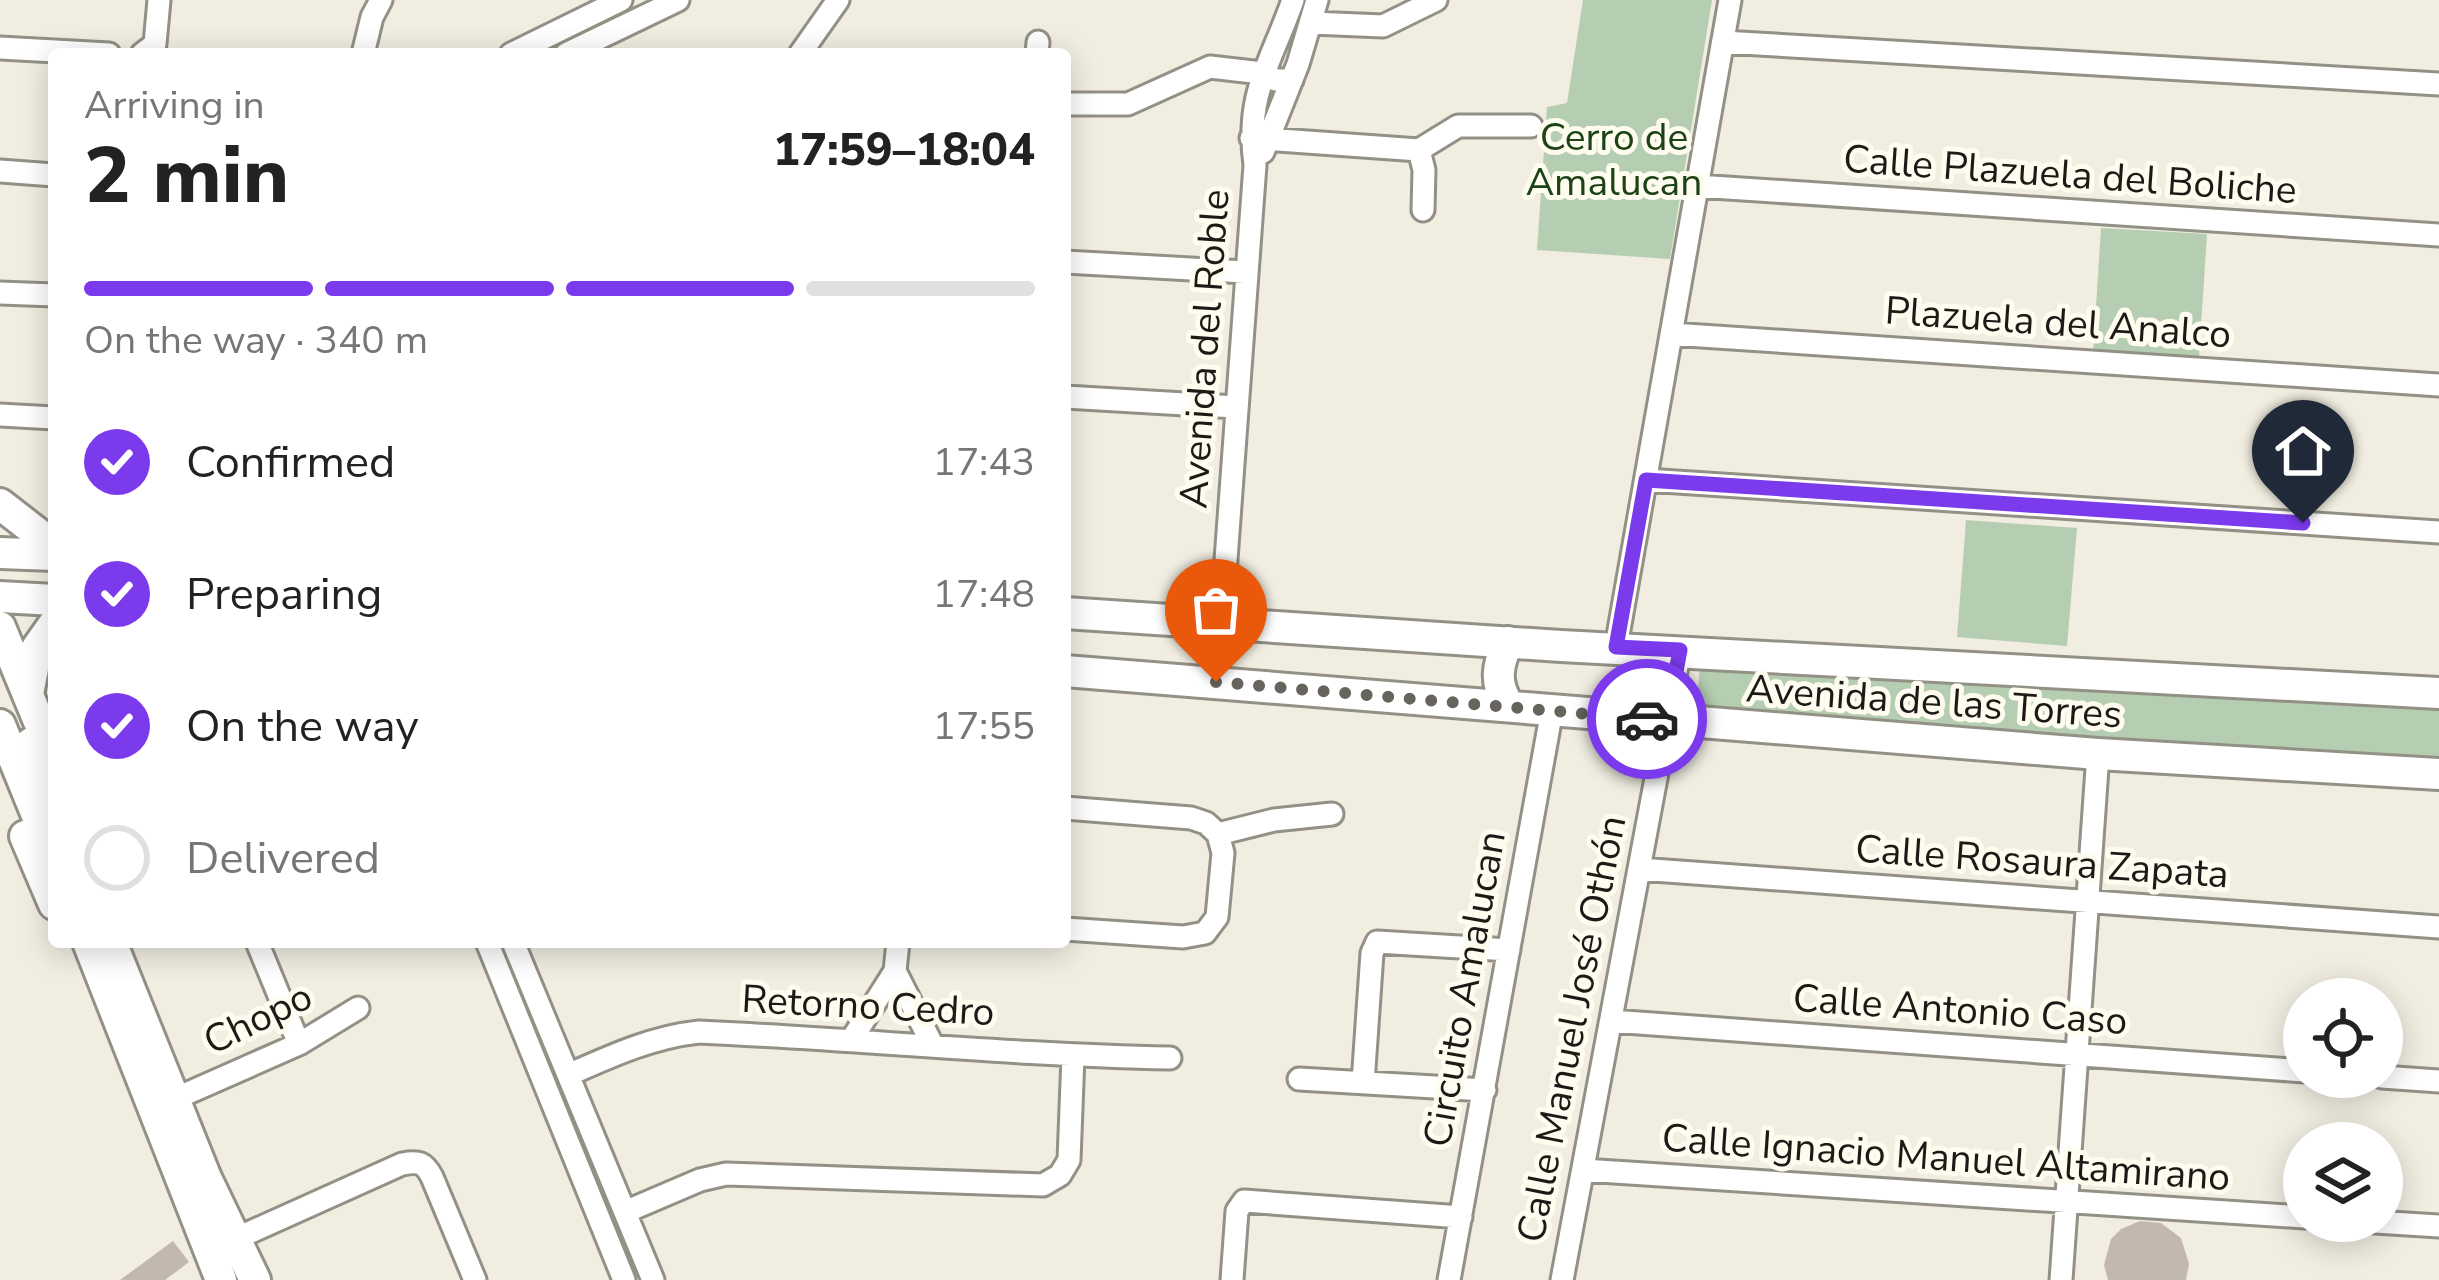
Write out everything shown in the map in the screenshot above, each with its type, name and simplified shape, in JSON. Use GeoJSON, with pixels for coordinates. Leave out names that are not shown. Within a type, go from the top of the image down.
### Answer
{"type":"FeatureCollection","features":[{"type":"Feature","properties":{"kind":"street"},"geometry":{"type":"LineString","coordinates":[[150,48],[155,44],[159,0]]}},
{"type":"Feature","properties":{"kind":"street"},"geometry":{"type":"LineString","coordinates":[[364,48],[381,0]]}},
{"type":"Feature","properties":{"kind":"street"},"geometry":{"type":"LineString","coordinates":[[523,48],[621,0]]}},
{"type":"Feature","properties":{"kind":"street"},"geometry":{"type":"LineString","coordinates":[[578,48],[678,0]]}},
{"type":"Feature","properties":{"kind":"street","name":"Avenida del Roble"},"geometry":{"type":"LineString","coordinates":[[1216,682],[1265,64],[1293,0]]}},
{"type":"Feature","properties":{"kind":"street"},"geometry":{"type":"LineString","coordinates":[[1315,11],[1383,26],[1436,0]]}},
{"type":"Feature","properties":{"kind":"street"},"geometry":{"type":"LineString","coordinates":[[1616,647],[1730,0]]}},
{"type":"Feature","properties":{"kind":"street"},"geometry":{"type":"LineString","coordinates":[[804,48],[830,3]]}},
{"type":"Feature","properties":{"kind":"street","name":"Avenida del Roble"},"geometry":{"type":"LineString","coordinates":[[1260,139],[1295,72],[1315,11]]}},
{"type":"Feature","properties":{"kind":"street"},"geometry":{"type":"LineString","coordinates":[[1723,42],[2439,84]]}},
{"type":"Feature","properties":{"kind":"street"},"geometry":{"type":"LineString","coordinates":[[0,48],[48,51]]}},
{"type":"Feature","properties":{"kind":"street"},"geometry":{"type":"LineString","coordinates":[[1071,104],[1128,104],[1210,67],[1265,64],[1276,80],[1295,72]]}},
{"type":"Feature","properties":{"kind":"street"},"geometry":{"type":"LineString","coordinates":[[1260,139],[1419,150],[1458,126],[1531,126]]}},
{"type":"Feature","properties":{"kind":"street"},"geometry":{"type":"LineString","coordinates":[[1419,150],[1424,210]]}},
{"type":"Feature","properties":{"kind":"street"},"geometry":{"type":"LineString","coordinates":[[0,171],[48,175]]}},
{"type":"Feature","properties":{"kind":"street","name":"Calle Plazuela del Boliche"},"geometry":{"type":"LineString","coordinates":[[1697,186],[2439,235]]}},
{"type":"Feature","properties":{"kind":"street"},"geometry":{"type":"LineString","coordinates":[[1071,262],[1245,272]]}},
{"type":"Feature","properties":{"kind":"street"},"geometry":{"type":"LineString","coordinates":[[0,293],[48,295]]}},
{"type":"Feature","properties":{"kind":"street","name":"Plazuela del Analco"},"geometry":{"type":"LineString","coordinates":[[1671,334],[2439,385]]}},
{"type":"Feature","properties":{"kind":"street"},"geometry":{"type":"LineString","coordinates":[[1071,397],[1236,407]]}},
{"type":"Feature","properties":{"kind":"street"},"geometry":{"type":"LineString","coordinates":[[0,415],[48,418]]}},
{"type":"Feature","properties":{"kind":"street"},"geometry":{"type":"LineString","coordinates":[[1646,480],[2439,532]]}},
{"type":"Feature","properties":{"kind":"street"},"geometry":{"type":"LineString","coordinates":[[0,504],[48,546]]}},
{"type":"Feature","properties":{"kind":"street"},"geometry":{"type":"LineString","coordinates":[[0,553],[48,551]]}},
{"type":"Feature","properties":{"kind":"street"},"geometry":{"type":"LineString","coordinates":[[0,597],[48,600]]}},
{"type":"Feature","properties":{"kind":"street","name":"Avenida de las Torres"},"geometry":{"type":"LineString","coordinates":[[1071,613],[2439,692]]}},
{"type":"Feature","properties":{"kind":"street"},"geometry":{"type":"LineString","coordinates":[[28,694],[37,648],[48,632]]}},
{"type":"Feature","properties":{"kind":"street"},"geometry":{"type":"LineString","coordinates":[[1508,642],[1497,676],[1509,706]]}},
{"type":"Feature","properties":{"kind":"street"},"geometry":{"type":"LineString","coordinates":[[1,643],[48,743]]}},
{"type":"Feature","properties":{"kind":"street"},"geometry":{"type":"LineString","coordinates":[[1,643],[48,780]]}},
{"type":"Feature","properties":{"kind":"street","name":"Calle Manuel José Othón"},"geometry":{"type":"LineString","coordinates":[[1562,1280],[1680,650]]}},
{"type":"Feature","properties":{"kind":"street","name":"Avenida de las Torres"},"geometry":{"type":"LineString","coordinates":[[1071,671],[2098,754],[2439,774]]}},
{"type":"Feature","properties":{"kind":"street","name":"Circuito Amalucan"},"geometry":{"type":"LineString","coordinates":[[1449,1280],[1552,710]]}},
{"type":"Feature","properties":{"kind":"street"},"geometry":{"type":"LineString","coordinates":[[0,725],[48,842]]}},
{"type":"Feature","properties":{"kind":"street"},"geometry":{"type":"LineString","coordinates":[[2061,1280],[2098,754]]}},
{"type":"Feature","properties":{"kind":"street"},"geometry":{"type":"LineString","coordinates":[[0,775],[48,890]]}},
{"type":"Feature","properties":{"kind":"street"},"geometry":{"type":"LineString","coordinates":[[1071,808],[1191,818],[1218,834],[1222,854],[1216,917],[1204,934],[1184,937],[1071,929]]}},
{"type":"Feature","properties":{"kind":"street"},"geometry":{"type":"LineString","coordinates":[[1218,834],[1274,820],[1332,814]]}},
{"type":"Feature","properties":{"kind":"street","name":"Calle Rosaura Zapata"},"geometry":{"type":"LineString","coordinates":[[1639,869],[2439,927]]}},
{"type":"Feature","properties":{"kind":"street"},"geometry":{"type":"LineString","coordinates":[[1364,1083],[1372,953],[1377,942],[1509,950]]}},
{"type":"Feature","properties":{"kind":"street"},"geometry":{"type":"LineString","coordinates":[[73,948],[178,1201],[221,1232]]}},
{"type":"Feature","properties":{"kind":"street"},"geometry":{"type":"LineString","coordinates":[[91,948],[196,1183],[221,1232],[255,1280]]}},
{"type":"Feature","properties":{"kind":"street"},"geometry":{"type":"LineString","coordinates":[[113,948],[196,1183]]}},
{"type":"Feature","properties":{"kind":"street"},"geometry":{"type":"LineString","coordinates":[[130,948],[215,1161],[221,1280]]}},
{"type":"Feature","properties":{"kind":"street"},"geometry":{"type":"LineString","coordinates":[[259,948],[298,1044]]}},
{"type":"Feature","properties":{"kind":"street"},"geometry":{"type":"LineString","coordinates":[[489,948],[624,1280]]}},
{"type":"Feature","properties":{"kind":"street"},"geometry":{"type":"LineString","coordinates":[[521,948],[652,1280]]}},
{"type":"Feature","properties":{"kind":"street"},"geometry":{"type":"LineString","coordinates":[[852,1039],[895,971],[897,948]]}},
{"type":"Feature","properties":{"kind":"street"},"geometry":{"type":"LineString","coordinates":[[895,971],[932,1044]]}},
{"type":"Feature","properties":{"kind":"street","name":"Chopo"},"geometry":{"type":"LineString","coordinates":[[188,1093],[298,1044],[358,1008]]}},
{"type":"Feature","properties":{"kind":"street","name":"Calle Antonio Caso"},"geometry":{"type":"LineString","coordinates":[[1611,1021],[2283,1070]]}},
{"type":"Feature","properties":{"kind":"street","name":"Retorno Cedro"},"geometry":{"type":"LineString","coordinates":[[568,1075],[670,1035],[699,1033],[1171,1058]]}},
{"type":"Feature","properties":{"kind":"street"},"geometry":{"type":"LineString","coordinates":[[625,1212],[726,1174],[1042,1185],[1060,1175],[1069,1160],[1073,1056]]}},
{"type":"Feature","properties":{"kind":"street"},"geometry":{"type":"LineString","coordinates":[[2403,1078],[2439,1081]]}},
{"type":"Feature","properties":{"kind":"street"},"geometry":{"type":"LineString","coordinates":[[1299,1079],[1484,1090]]}},
{"type":"Feature","properties":{"kind":"street"},"geometry":{"type":"LineString","coordinates":[[221,1232],[416,1161],[432,1177],[475,1280]]}},
{"type":"Feature","properties":{"kind":"street","name":"Calle Ignacio Manuel Altamirano"},"geometry":{"type":"LineString","coordinates":[[1583,1170],[2283,1216]]}},
{"type":"Feature","properties":{"kind":"street"},"geometry":{"type":"LineString","coordinates":[[1232,1280],[1237,1211],[1244,1201],[1461,1216]]}},
{"type":"Feature","properties":{"kind":"street"},"geometry":{"type":"LineString","coordinates":[[2403,1224],[2439,1226]]}},
{"type":"Feature","properties":{"kind":"green space","name":"Cerro de Amalucan"},"geometry":{"type":"Polygon","coordinates":[[[1583,0],[1712,0],[1670,259],[1537,250],[1547,107],[1567,103],[1583,0]]]}},
{"type":"Feature","properties":{"kind":"green space"},"geometry":{"type":"Polygon","coordinates":[[[2101,228],[2207,234],[2199,358],[2093,354],[2101,228]]]}},
{"type":"Feature","properties":{"kind":"green space"},"geometry":{"type":"Polygon","coordinates":[[[1966,520],[2077,528],[2067,646],[1957,637],[1966,520]]]}},
{"type":"Feature","properties":{"kind":"green space"},"geometry":{"type":"Polygon","coordinates":[[[1700,663],[2439,707],[2439,762],[1879,727],[1721,710],[1697,704],[1700,663]]]}},
{"type":"Feature","properties":{"kind":"building"},"geometry":{"type":"Polygon","coordinates":[[[2140,1221],[2161,1223],[2181,1238],[2189,1264],[2186,1280],[2108,1280],[2104,1265],[2111,1239],[2140,1221]]]}},
{"type":"Feature","properties":{"kind":"building"},"geometry":{"type":"Polygon","coordinates":[[[173,1241],[189,1262],[165,1280],[120,1280],[173,1241]]]}},
{"type":"Feature","properties":{"kind":"way so far"},"geometry":{"type":"LineString","coordinates":[[1216,682],[1647,719]]}},
{"type":"Feature","properties":{"kind":"route"},"geometry":{"type":"LineString","coordinates":[[1647,719],[1667,720],[1680,650],[1616,647],[1646,480],[2303,523]]}}]}
